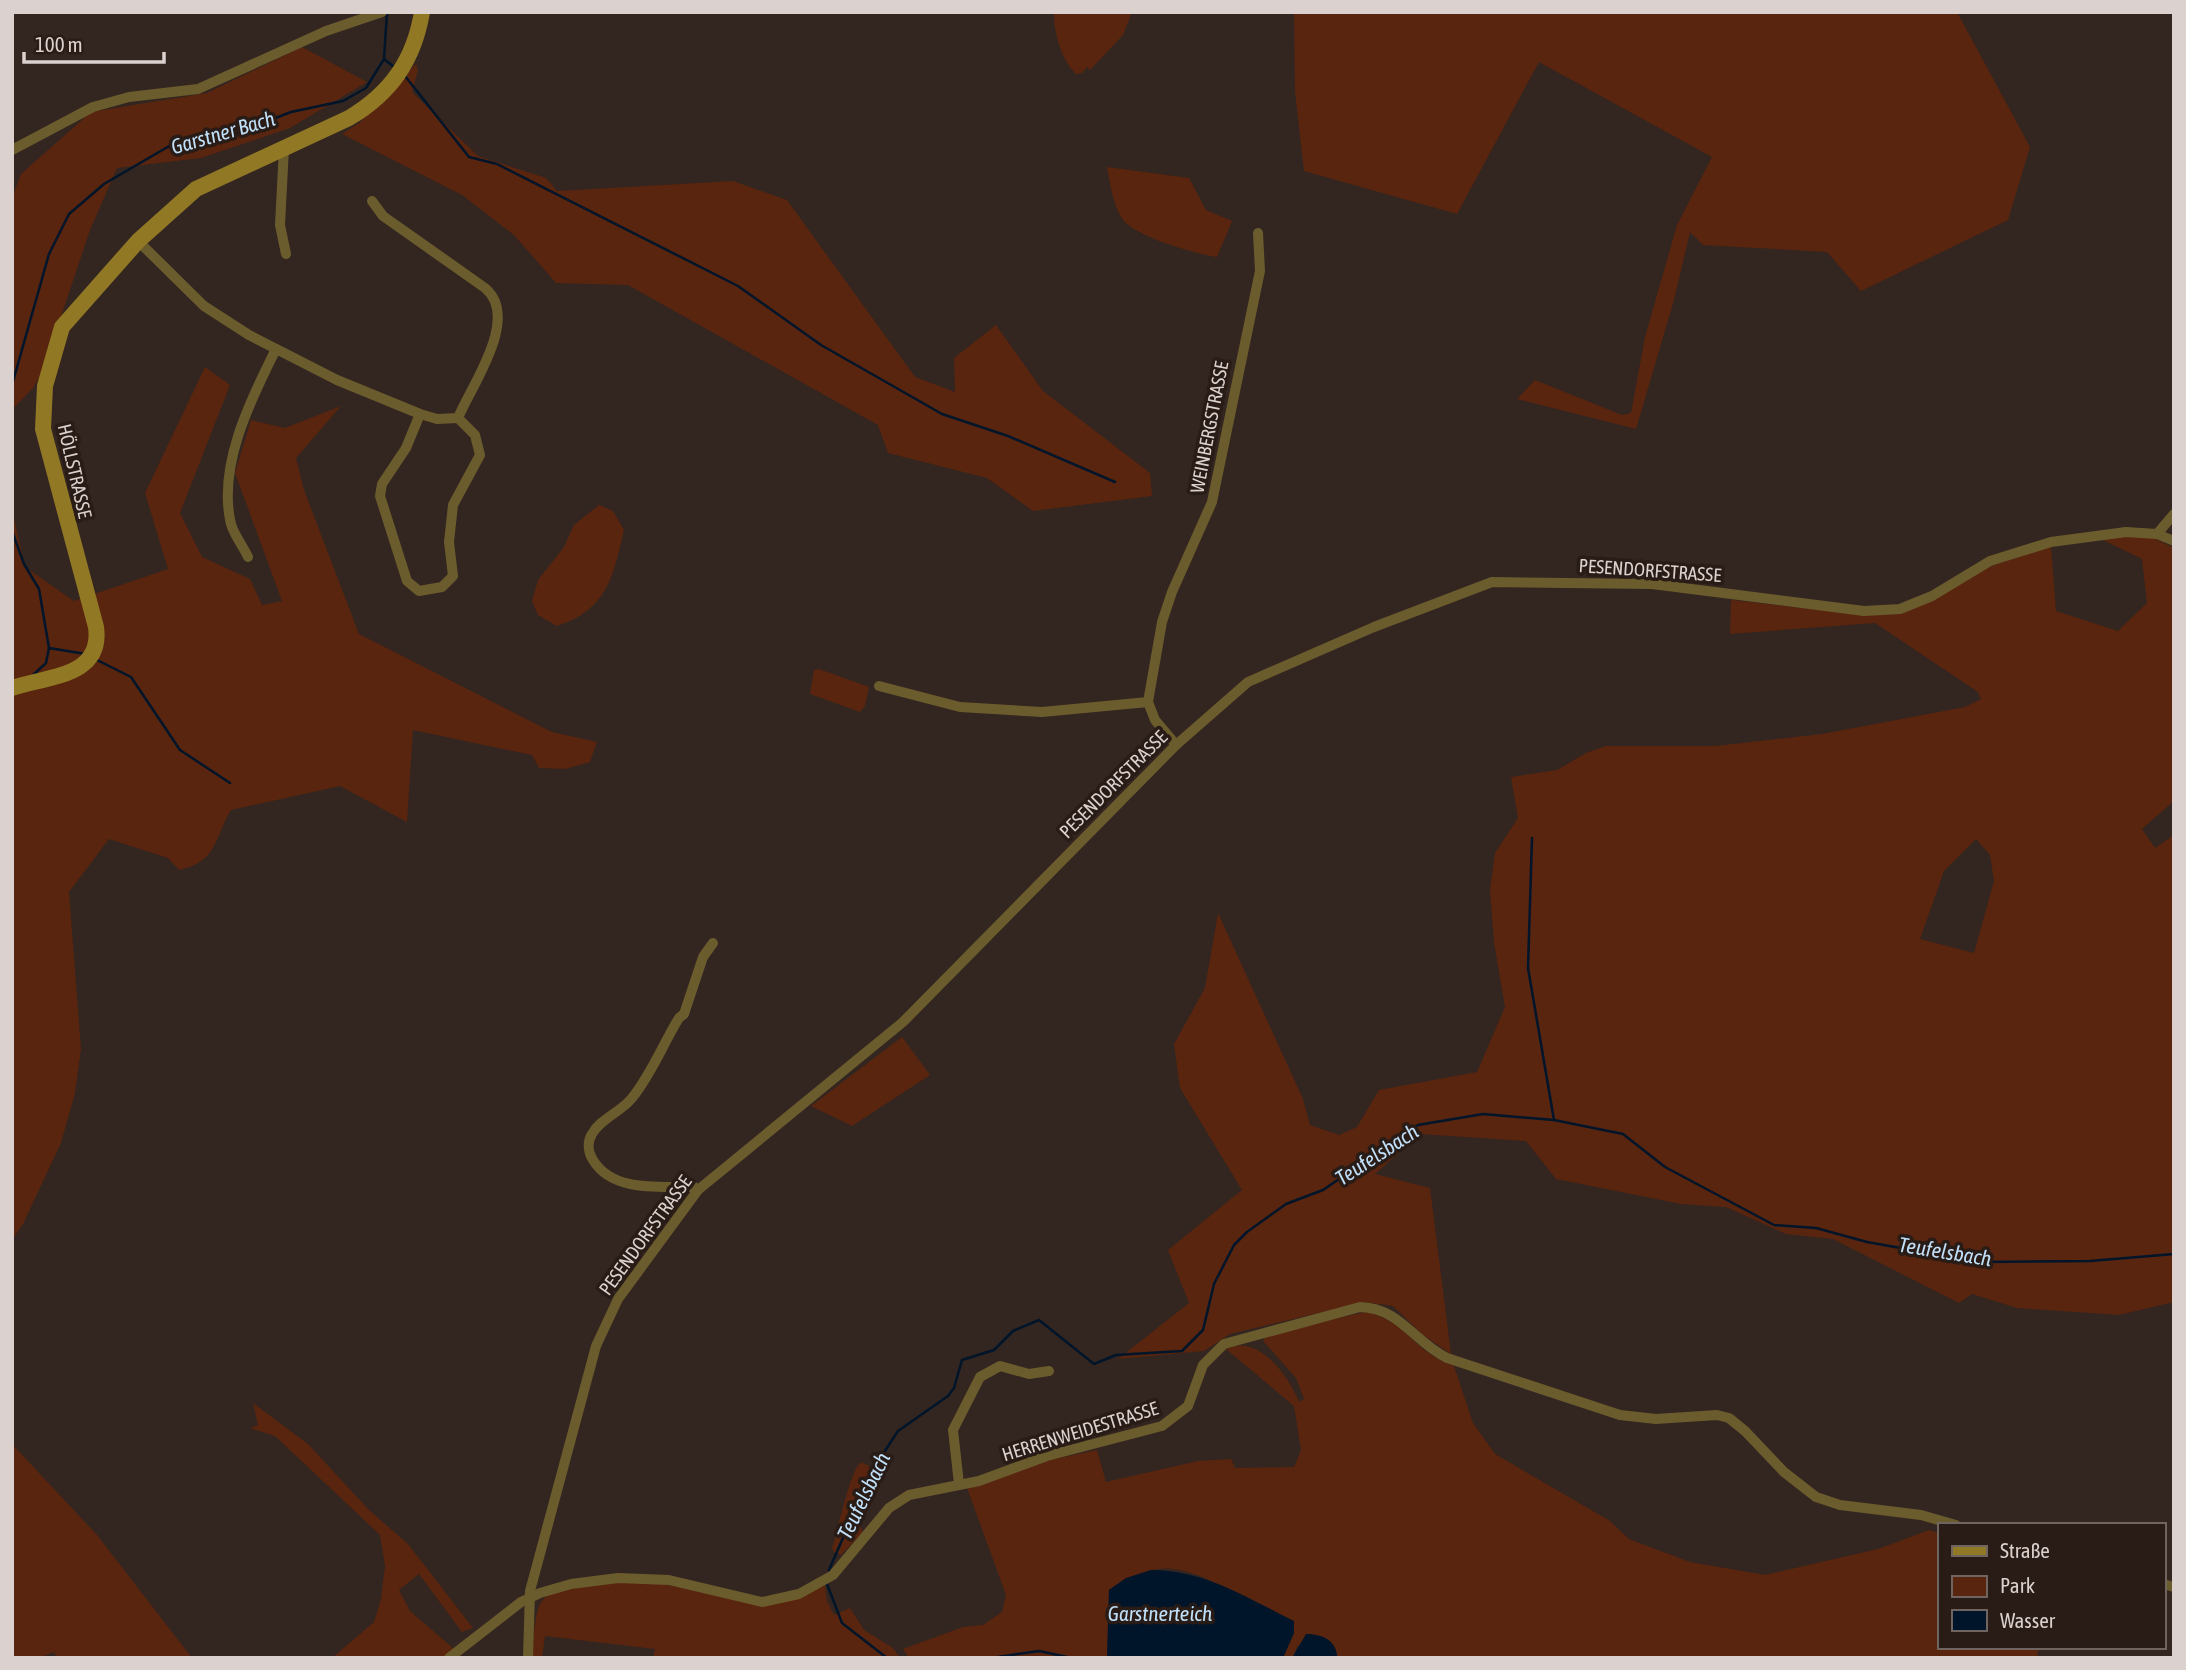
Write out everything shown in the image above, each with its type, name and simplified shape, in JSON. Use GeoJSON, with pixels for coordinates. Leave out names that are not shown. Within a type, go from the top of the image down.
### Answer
{"type":"FeatureCollection","features":[{"type":"Feature","properties":{"kind":"street"},"geometry":{"type":"LineString","coordinates":[[12,150],[93,107],[129,97],[198,89],[326,31],[382,12]]}},
{"type":"Feature","properties":{"kind":"street","name":"HÖLLSTRASSE"},"geometry":{"type":"LineString","coordinates":[[12,688],[81,668],[92,658],[97,645],[96,627],[46,448],[43,401],[62,327],[138,241],[197,189],[349,118],[384,91],[410,56],[422,12]]}},
{"type":"Feature","properties":{"kind":"street"},"geometry":{"type":"LineString","coordinates":[[284,148],[280,225],[286,254]]}},
{"type":"Feature","properties":{"kind":"street"},"geometry":{"type":"LineString","coordinates":[[372,201],[383,216],[485,288],[495,301],[498,316],[494,344],[458,418]]}},
{"type":"Feature","properties":{"kind":"street","name":"WEINBERGSTRASSE"},"geometry":{"type":"LineString","coordinates":[[1148,702],[1165,612],[1212,502],[1259,271],[1258,233]]}},
{"type":"Feature","properties":{"kind":"street"},"geometry":{"type":"LineString","coordinates":[[138,241],[204,306],[276,349],[337,380],[420,414],[437,419],[458,418],[475,435],[479,460],[453,505],[449,542],[453,576],[442,587],[419,591],[407,581],[380,496],[382,484],[406,448],[420,414]]}},
{"type":"Feature","properties":{"kind":"street"},"geometry":{"type":"LineString","coordinates":[[248,557],[231,525],[230,475],[237,443],[276,349]]}},
{"type":"Feature","properties":{"kind":"street"},"geometry":{"type":"LineString","coordinates":[[2157,534],[2174,514]]}},
{"type":"Feature","properties":{"kind":"street","name":"PESENDORFSTRASSE"},"geometry":{"type":"LineString","coordinates":[[528,1658],[530,1597],[603,1327],[635,1273],[698,1190],[903,1022],[1176,745],[1248,682],[1374,627],[1492,582],[1652,584],[1864,611],[1900,609],[1932,596],[1990,561],[2021,550],[2088,536],[2126,532],[2157,534],[2174,541]]}},
{"type":"Feature","properties":{"kind":"street"},"geometry":{"type":"LineString","coordinates":[[879,686],[960,707],[1042,712],[1148,702],[1155,720],[1176,745]]}},
{"type":"Feature","properties":{"kind":"street"},"geometry":{"type":"LineString","coordinates":[[698,1190],[694,1187],[647,1187],[623,1181],[596,1165],[591,1157],[589,1143],[597,1126],[625,1106],[642,1082],[679,1018],[684,1014],[713,943]]}},
{"type":"Feature","properties":{"kind":"street","name":"HERRENWEIDESTRASSE"},"geometry":{"type":"LineString","coordinates":[[530,1597],[571,1584],[644,1578],[693,1585],[750,1601],[786,1598],[833,1575],[898,1502],[923,1491],[988,1478],[1048,1455],[1162,1426],[1188,1406],[1203,1365],[1224,1344],[1343,1310],[1375,1307],[1394,1315],[1423,1343],[1447,1358],[1620,1415],[1656,1419],[1717,1415],[1729,1418],[1803,1489],[1827,1502],[1921,1515],[1949,1523]]}},
{"type":"Feature","properties":{"kind":"street"},"geometry":{"type":"LineString","coordinates":[[959,1484],[953,1430],[980,1377],[1000,1366],[1029,1374],[1049,1371]]}},
{"type":"Feature","properties":{"kind":"street"},"geometry":{"type":"LineString","coordinates":[[449,1658],[530,1597]]}},
{"type":"Feature","properties":{"kind":"green space"},"geometry":{"type":"Polygon","coordinates":[[[1054,12],[1132,12],[1123,35],[1090,70],[1087,67],[1082,73],[1076,74],[1059,45],[1054,12]]]}},
{"type":"Feature","properties":{"kind":"green space"},"geometry":{"type":"Polygon","coordinates":[[[1294,12],[1957,12],[2030,147],[2008,220],[1861,291],[1827,252],[1703,245],[1690,232],[1674,300],[1636,429],[1517,399],[1535,380],[1622,415],[1631,413],[1645,337],[1677,225],[1712,157],[1539,62],[1457,214],[1304,171],[1295,91],[1294,12]]]}},
{"type":"Feature","properties":{"kind":"green space"},"geometry":{"type":"Polygon","coordinates":[[[302,47],[367,82],[290,128],[201,158],[117,168],[90,230],[42,373],[33,388],[12,410],[12,198],[21,174],[91,112],[207,93],[302,47]]]}},
{"type":"Feature","properties":{"kind":"green space"},"geometry":{"type":"Polygon","coordinates":[[[416,64],[418,70],[412,92],[478,156],[546,178],[557,191],[733,181],[787,200],[915,377],[955,392],[954,358],[996,325],[1043,391],[1150,473],[1152,496],[1033,511],[987,478],[888,453],[878,425],[628,285],[556,283],[514,235],[462,195],[342,134],[362,121],[365,114],[416,64]]]}},
{"type":"Feature","properties":{"kind":"green space"},"geometry":{"type":"Polygon","coordinates":[[[1107,167],[1189,178],[1206,210],[1232,221],[1217,257],[1156,240],[1126,223],[1116,205],[1107,167]]]}},
{"type":"Feature","properties":{"kind":"green space"},"geometry":{"type":"Polygon","coordinates":[[[205,367],[230,385],[180,513],[202,557],[250,579],[262,605],[282,601],[235,473],[251,420],[285,428],[341,406],[296,458],[304,490],[359,634],[552,732],[597,742],[590,762],[565,769],[539,768],[532,755],[413,730],[407,822],[340,786],[231,810],[208,855],[201,861],[179,870],[168,858],[109,839],[69,892],[81,1049],[75,1093],[61,1143],[23,1224],[12,1240],[12,509],[25,567],[74,601],[168,569],[145,493],[205,367]]]}},
{"type":"Feature","properties":{"kind":"green space"},"geometry":{"type":"Polygon","coordinates":[[[599,505],[613,511],[624,530],[616,563],[605,590],[597,601],[587,611],[557,626],[538,615],[532,601],[538,580],[564,547],[574,525],[599,505]]]}},
{"type":"Feature","properties":{"kind":"green space"},"geometry":{"type":"Polygon","coordinates":[[[2123,536],[2153,538],[2174,548],[2174,801],[2142,829],[2155,848],[2174,835],[2174,1302],[2119,1315],[2017,1308],[1972,1294],[1959,1303],[1833,1239],[1786,1234],[1726,1207],[1681,1204],[1556,1179],[1526,1141],[1420,1134],[1375,1174],[1430,1188],[1451,1354],[1423,1335],[1393,1306],[1365,1302],[1230,1334],[1204,1351],[1118,1359],[1189,1303],[1168,1250],[1242,1190],[1180,1088],[1174,1044],[1205,988],[1218,913],[1303,1099],[1310,1125],[1339,1135],[1357,1127],[1379,1090],[1477,1072],[1505,1007],[1494,943],[1490,890],[1495,853],[1518,818],[1511,777],[1557,770],[1586,753],[1606,746],[1715,746],[1822,734],[1965,707],[1981,699],[1978,692],[1875,623],[1730,634],[1731,600],[1863,615],[1898,613],[1989,567],[2051,546],[2056,611],[2118,631],[2147,603],[2142,559],[2103,540],[2123,536]],[[1976,839],[1944,871],[1920,939],[1974,953],[1994,881],[1990,855],[1976,839]]]}},
{"type":"Feature","properties":{"kind":"green space"},"geometry":{"type":"Polygon","coordinates":[[[819,669],[869,687],[865,706],[860,712],[810,694],[814,670],[819,669]]]}},
{"type":"Feature","properties":{"kind":"green space"},"geometry":{"type":"Polygon","coordinates":[[[902,1037],[930,1075],[852,1126],[811,1106],[902,1037]]]}},
{"type":"Feature","properties":{"kind":"green space"},"geometry":{"type":"Polygon","coordinates":[[[1365,1312],[1391,1322],[1428,1353],[1454,1366],[1473,1423],[1495,1454],[1610,1521],[1629,1539],[1690,1562],[1765,1575],[1878,1549],[1929,1530],[1938,1533],[1938,1649],[2039,1649],[2037,1658],[1337,1658],[1337,1652],[1298,1645],[1292,1658],[1283,1658],[1294,1633],[1225,1588],[1185,1571],[1166,1568],[1149,1571],[1109,1589],[1107,1658],[909,1658],[903,1649],[963,1627],[983,1625],[1002,1612],[1006,1595],[967,1488],[1050,1460],[1097,1450],[1106,1482],[1198,1461],[1231,1459],[1235,1468],[1294,1467],[1301,1450],[1294,1406],[1226,1349],[1250,1347],[1261,1352],[1288,1380],[1299,1402],[1304,1399],[1296,1378],[1263,1341],[1266,1335],[1365,1312]]]}},
{"type":"Feature","properties":{"kind":"green space"},"geometry":{"type":"Polygon","coordinates":[[[253,1403],[308,1444],[370,1511],[408,1544],[473,1628],[462,1632],[419,1574],[399,1590],[410,1611],[454,1649],[442,1658],[332,1658],[374,1622],[381,1599],[385,1566],[380,1535],[275,1436],[250,1428],[258,1425],[253,1403]]]}},
{"type":"Feature","properties":{"kind":"green space"},"geometry":{"type":"Polygon","coordinates":[[[12,1444],[97,1535],[192,1658],[57,1658],[54,1652],[39,1658],[12,1658],[12,1444]]]}},
{"type":"Feature","properties":{"kind":"green space"},"geometry":{"type":"Polygon","coordinates":[[[861,1462],[869,1466],[870,1481],[869,1490],[857,1514],[863,1532],[841,1555],[832,1548],[848,1489],[861,1462]]]}},
{"type":"Feature","properties":{"kind":"green space"},"geometry":{"type":"Polygon","coordinates":[[[607,1583],[667,1585],[764,1604],[802,1596],[825,1585],[827,1601],[834,1615],[850,1608],[864,1630],[893,1648],[900,1658],[653,1658],[655,1649],[545,1636],[542,1658],[532,1658],[536,1617],[545,1597],[567,1589],[607,1583]]]}},
{"type":"Feature","properties":{"kind":"water","name":"Garstnerteich"},"geometry":{"type":"Polygon","coordinates":[[[1151,1570],[1171,1571],[1208,1580],[1294,1621],[1294,1633],[1283,1658],[1107,1658],[1109,1590],[1126,1578],[1151,1570]]]}},
{"type":"Feature","properties":{"kind":"water"},"geometry":{"type":"Polygon","coordinates":[[[1306,1634],[1328,1639],[1337,1658],[1292,1658],[1306,1634]]]}},
{"type":"Feature","properties":{"kind":"waterway","name":"Garstner Bach"},"geometry":{"type":"LineString","coordinates":[[12,385],[49,254],[69,214],[104,184],[171,145],[237,133],[291,112],[343,101],[366,88],[384,59],[387,12]]}},
{"type":"Feature","properties":{"kind":"waterway"},"geometry":{"type":"LineString","coordinates":[[384,59],[394,67]]}},
{"type":"Feature","properties":{"kind":"waterway"},"geometry":{"type":"LineString","coordinates":[[405,76],[469,157],[497,164],[738,286],[821,345],[942,414],[1008,436],[1115,482]]}},
{"type":"Feature","properties":{"kind":"waterway","name":"Garstner Bach"},"geometry":{"type":"LineString","coordinates":[[12,531],[24,564],[39,589],[49,648],[46,663],[33,675]]}},
{"type":"Feature","properties":{"kind":"waterway"},"geometry":{"type":"LineString","coordinates":[[49,648],[86,654]]}},
{"type":"Feature","properties":{"kind":"waterway"},"geometry":{"type":"LineString","coordinates":[[95,659],[131,677],[180,750],[230,783]]}},
{"type":"Feature","properties":{"kind":"waterway"},"geometry":{"type":"LineString","coordinates":[[1532,838],[1528,968],[1554,1120]]}},
{"type":"Feature","properties":{"kind":"waterway","name":"Teufelsbach"},"geometry":{"type":"LineString","coordinates":[[829,1570],[873,1469],[898,1431],[948,1396],[954,1388],[962,1360],[994,1350],[1013,1331],[1039,1320],[1094,1364],[1116,1355],[1182,1351],[1203,1330],[1214,1284],[1234,1245],[1247,1232],[1286,1204],[1323,1190],[1418,1125],[1483,1114],[1554,1120],[1623,1134],[1665,1167],[1774,1225],[1816,1228],[1867,1242],[1979,1262],[2090,1261],[2174,1254]]}},
{"type":"Feature","properties":{"kind":"waterway","name":"Teufelsbach"},"geometry":{"type":"LineString","coordinates":[[827,1584],[842,1623],[887,1658]]}},
{"type":"Feature","properties":{"kind":"waterway","name":"Teufelsbach"},"geometry":{"type":"LineString","coordinates":[[991,1658],[1039,1651],[1072,1658]]}}]}
